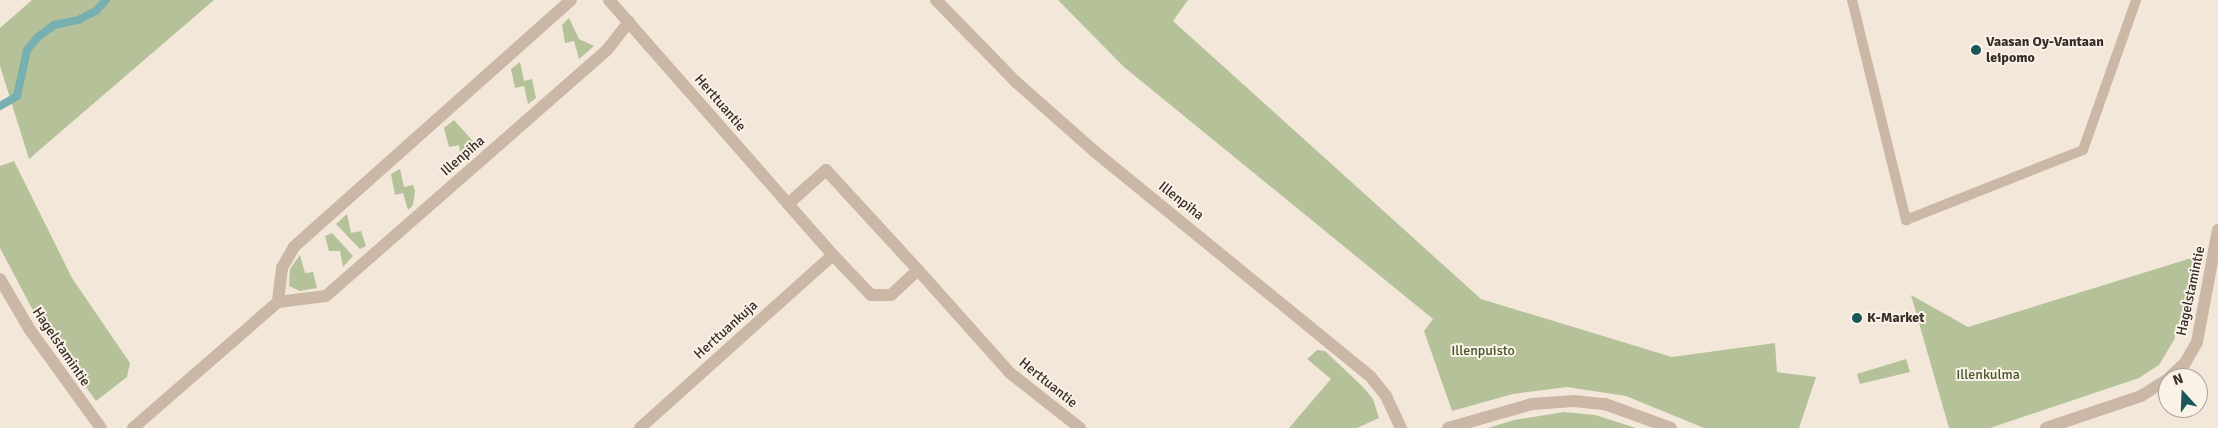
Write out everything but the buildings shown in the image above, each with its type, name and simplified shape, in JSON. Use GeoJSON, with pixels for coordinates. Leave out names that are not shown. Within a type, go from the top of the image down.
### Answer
{"type":"FeatureCollection","features":[{"type":"Feature","properties":{"kind":"street"},"geometry":{"type":"LineString","coordinates":[[133,428],[278,302],[282,268],[294,247],[571,0]]}},
{"type":"Feature","properties":{"kind":"street"},"geometry":{"type":"LineString","coordinates":[[610,0],[629,22]]}},
{"type":"Feature","properties":{"kind":"street","name":"Illenpiha"},"geometry":{"type":"LineString","coordinates":[[936,0],[1015,81],[1094,152],[1370,376],[1386,396],[1402,428]]}},
{"type":"Feature","properties":{"kind":"street","name":"Illenpiha"},"geometry":{"type":"LineString","coordinates":[[278,302],[326,296],[607,50],[629,22]]}},
{"type":"Feature","properties":{"kind":"street","name":"Herttuantie"},"geometry":{"type":"LineString","coordinates":[[629,22],[833,255],[871,295],[891,295],[918,270]]}},
{"type":"Feature","properties":{"kind":"street","name":"Herttuantie"},"geometry":{"type":"LineString","coordinates":[[788,204],[826,170],[1010,372],[1080,428]]}},
{"type":"Feature","properties":{"kind":"street","name":"Hagelstamintie"},"geometry":{"type":"LineString","coordinates":[[2180,368],[2186,363],[2197,342],[2218,230]]}},
{"type":"Feature","properties":{"kind":"street","name":"Herttuankuja"},"geometry":{"type":"LineString","coordinates":[[640,428],[833,255]]}},
{"type":"Feature","properties":{"kind":"street","name":"Hagelstamintie"},"geometry":{"type":"LineString","coordinates":[[0,279],[30,330],[101,428]]}},
{"type":"Feature","properties":{"kind":"street","name":"Hagelstamintie"},"geometry":{"type":"LineString","coordinates":[[2046,428],[2141,396],[2158,385]]}},
{"type":"Feature","properties":{"kind":"street"},"geometry":{"type":"LineString","coordinates":[[1448,428],[1532,404],[1574,402],[1605,404],[1671,428]]}},
{"type":"Feature","properties":{"kind":"lane"},"geometry":{"type":"LineString","coordinates":[[1852,0],[1906,220],[2083,150],[2136,0]]}},
{"type":"Feature","properties":{"kind":"green space"},"geometry":{"type":"Polygon","coordinates":[[[32,0],[214,0],[29,159],[0,66],[0,28],[32,0]]]}},
{"type":"Feature","properties":{"kind":"green space","name":"Illenpuisto"},"geometry":{"type":"Polygon","coordinates":[[[1058,0],[1188,0],[1173,21],[1481,299],[1672,357],[1775,343],[1777,372],[1816,377],[1799,428],[1704,428],[1626,396],[1567,387],[1513,394],[1452,411],[1424,331],[1433,319],[1124,67],[1058,0]]]}},
{"type":"Feature","properties":{"kind":"green space"},"geometry":{"type":"Polygon","coordinates":[[[569,18],[579,39],[594,46],[579,59],[574,41],[565,43],[562,25],[569,18]]]}},
{"type":"Feature","properties":{"kind":"green space"},"geometry":{"type":"Polygon","coordinates":[[[520,62],[524,81],[532,79],[536,98],[528,104],[524,86],[515,88],[511,69],[520,62]]]}},
{"type":"Feature","properties":{"kind":"green space"},"geometry":{"type":"Polygon","coordinates":[[[454,120],[479,148],[462,163],[459,145],[449,147],[444,128],[454,120]]]}},
{"type":"Feature","properties":{"kind":"green space"},"geometry":{"type":"Polygon","coordinates":[[[14,161],[72,278],[130,363],[127,377],[96,401],[38,320],[0,248],[0,166],[14,161]]]}},
{"type":"Feature","properties":{"kind":"green space"},"geometry":{"type":"Polygon","coordinates":[[[400,169],[404,187],[413,185],[415,191],[413,205],[408,210],[403,193],[395,195],[391,174],[400,169]]]}},
{"type":"Feature","properties":{"kind":"green space"},"geometry":{"type":"Polygon","coordinates":[[[347,214],[351,233],[361,231],[366,246],[360,249],[336,224],[347,214]]]}},
{"type":"Feature","properties":{"kind":"green space"},"geometry":{"type":"Polygon","coordinates":[[[332,233],[353,256],[343,267],[340,251],[329,251],[325,236],[332,233]]]}},
{"type":"Feature","properties":{"kind":"green space"},"geometry":{"type":"Polygon","coordinates":[[[300,255],[305,273],[313,272],[317,288],[300,291],[289,286],[290,269],[300,255]]]}},
{"type":"Feature","properties":{"kind":"green space","name":"Illenkulma"},"geometry":{"type":"Polygon","coordinates":[[[2198,256],[2174,340],[2159,365],[2139,378],[1990,428],[1949,428],[1911,295],[1968,327],[2198,256]]]}},
{"type":"Feature","properties":{"kind":"green space"},"geometry":{"type":"Polygon","coordinates":[[[1317,350],[1325,351],[1364,388],[1373,399],[1379,418],[1357,428],[1289,428],[1331,379],[1307,359],[1317,350]]]}},
{"type":"Feature","properties":{"kind":"green space"},"geometry":{"type":"Polygon","coordinates":[[[1906,359],[1910,372],[1860,384],[1857,374],[1906,359]]]}},
{"type":"Feature","properties":{"kind":"green space"},"geometry":{"type":"Polygon","coordinates":[[[1564,412],[1595,415],[1636,428],[1488,428],[1514,420],[1564,412]]]}},
{"type":"Feature","properties":{"kind":"waterway"},"geometry":{"type":"LineString","coordinates":[[0,106],[17,96],[27,50],[38,37],[54,25],[78,20],[96,11],[106,0]]}},
{"type":"Feature","properties":{"kind":"place","name":"Vaasan Oy-Vantaan leipomo"},"geometry":{"type":"Point","coordinates":[1976,50]}},
{"type":"Feature","properties":{"kind":"place","name":"K-Market"},"geometry":{"type":"Point","coordinates":[1857,318]}}]}
